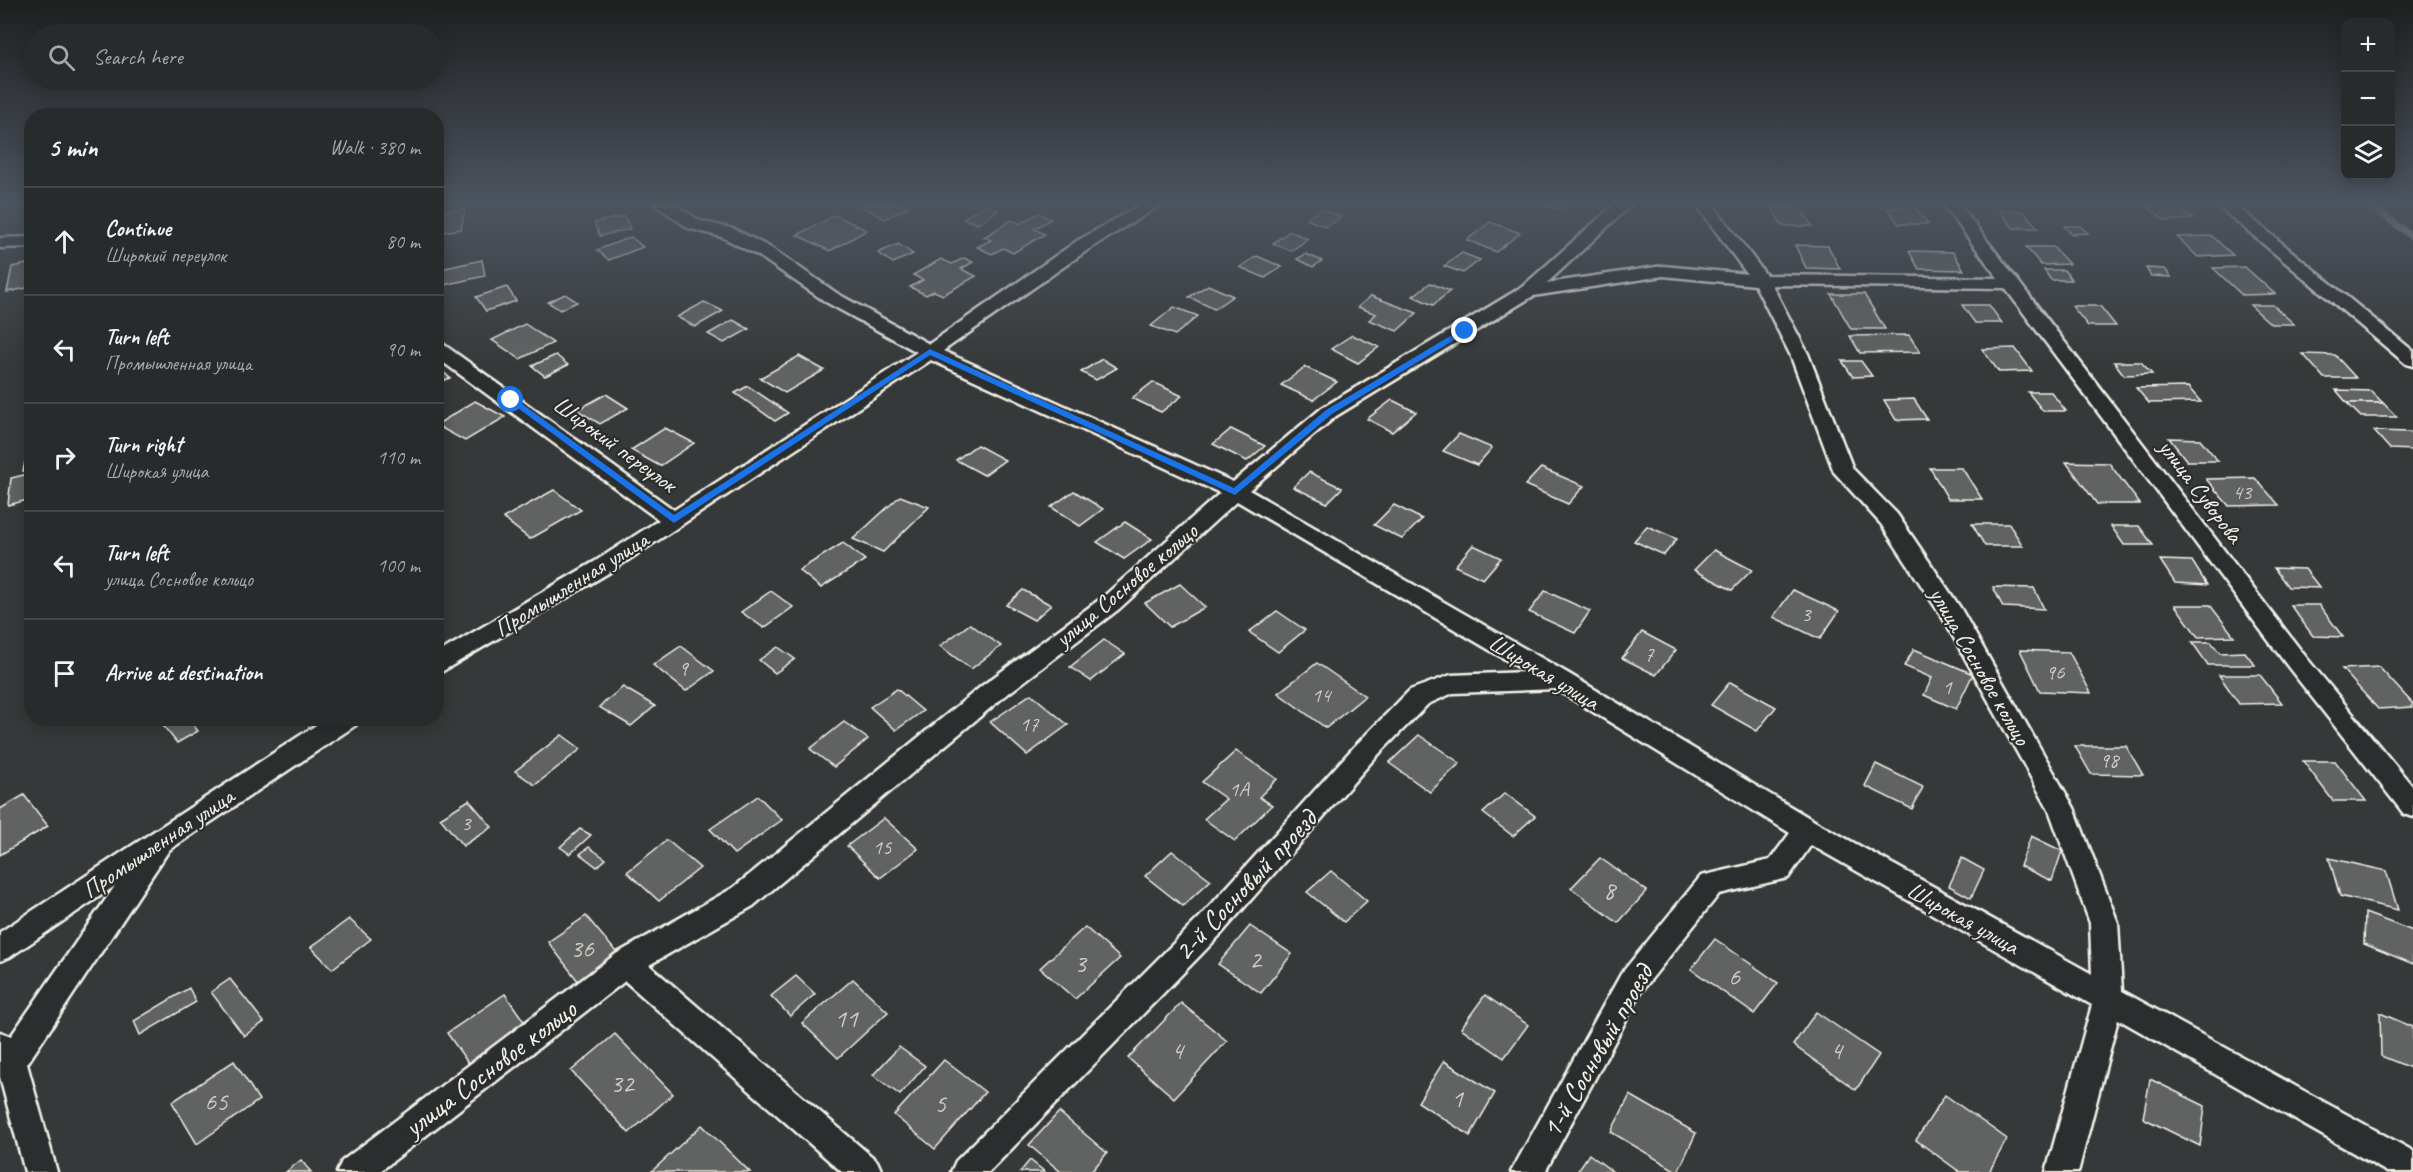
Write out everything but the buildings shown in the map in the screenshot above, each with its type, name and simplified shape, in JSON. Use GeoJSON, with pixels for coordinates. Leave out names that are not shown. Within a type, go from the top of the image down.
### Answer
{"type":"FeatureCollection","features":[{"type":"Feature","properties":{"kind":"street","name":"Широкая улица"},"geometry":{"type":"LineString","coordinates":[[775,259],[832,298],[930,352],[1235,492],[1560,680],[1807,831],[2413,1169]]}},
{"type":"Feature","properties":{"kind":"street","name":"Промышленная улица"},"geometry":{"type":"LineString","coordinates":[[444,661],[602,567],[930,352],[1063,259]]}},
{"type":"Feature","properties":{"kind":"street","name":"улица Сосновое кольцо"},"geometry":{"type":"LineString","coordinates":[[353,1172],[626,963],[743,897],[992,692],[1111,603],[1329,412],[1528,291],[1563,259]]}},
{"type":"Feature","properties":{"kind":"street","name":"улица Сосновое кольцо"},"geometry":{"type":"LineString","coordinates":[[1745,259],[1761,280],[1799,354],[1844,472],[1889,519],[1953,615],[2061,808],[2104,923],[2108,1000],[2061,1172]]}},
{"type":"Feature","properties":{"kind":"street","name":"улица Суворова"},"geometry":{"type":"LineString","coordinates":[[1993,259],[2290,652],[2413,806]]}},
{"type":"Feature","properties":{"kind":"street"},"geometry":{"type":"LineString","coordinates":[[2290,259],[2413,360]]}},
{"type":"Feature","properties":{"kind":"street"},"geometry":{"type":"LineString","coordinates":[[1528,291],[1663,271],[1761,280],[2011,283]]}},
{"type":"Feature","properties":{"kind":"street","name":"Широкий переулок"},"geometry":{"type":"LineString","coordinates":[[444,354],[674,520]]}},
{"type":"Feature","properties":{"kind":"street","name":"2-й Сосновый проезд"},"geometry":{"type":"LineString","coordinates":[[967,1172],[1211,925],[1363,754],[1419,697],[1451,684],[1560,680]]}},
{"type":"Feature","properties":{"kind":"street","name":"Промышленная улица"},"geometry":{"type":"LineString","coordinates":[[0,948],[335,726]]}},
{"type":"Feature","properties":{"kind":"street","name":"1-й Сосновый проезд"},"geometry":{"type":"LineString","coordinates":[[1527,1172],[1631,983],[1711,884],[1778,870],[1807,831]]}},
{"type":"Feature","properties":{"kind":"street"},"geometry":{"type":"LineString","coordinates":[[41,1172],[5,1054],[163,839]]}},
{"type":"Feature","properties":{"kind":"street"},"geometry":{"type":"LineString","coordinates":[[626,963],[866,1172]]}},
{"type":"Feature","properties":{"kind":"route"},"geometry":{"type":"LineString","coordinates":[[511,400],[674,520],[930,352],[1235,492],[1329,412],[1465,331]]}}]}
